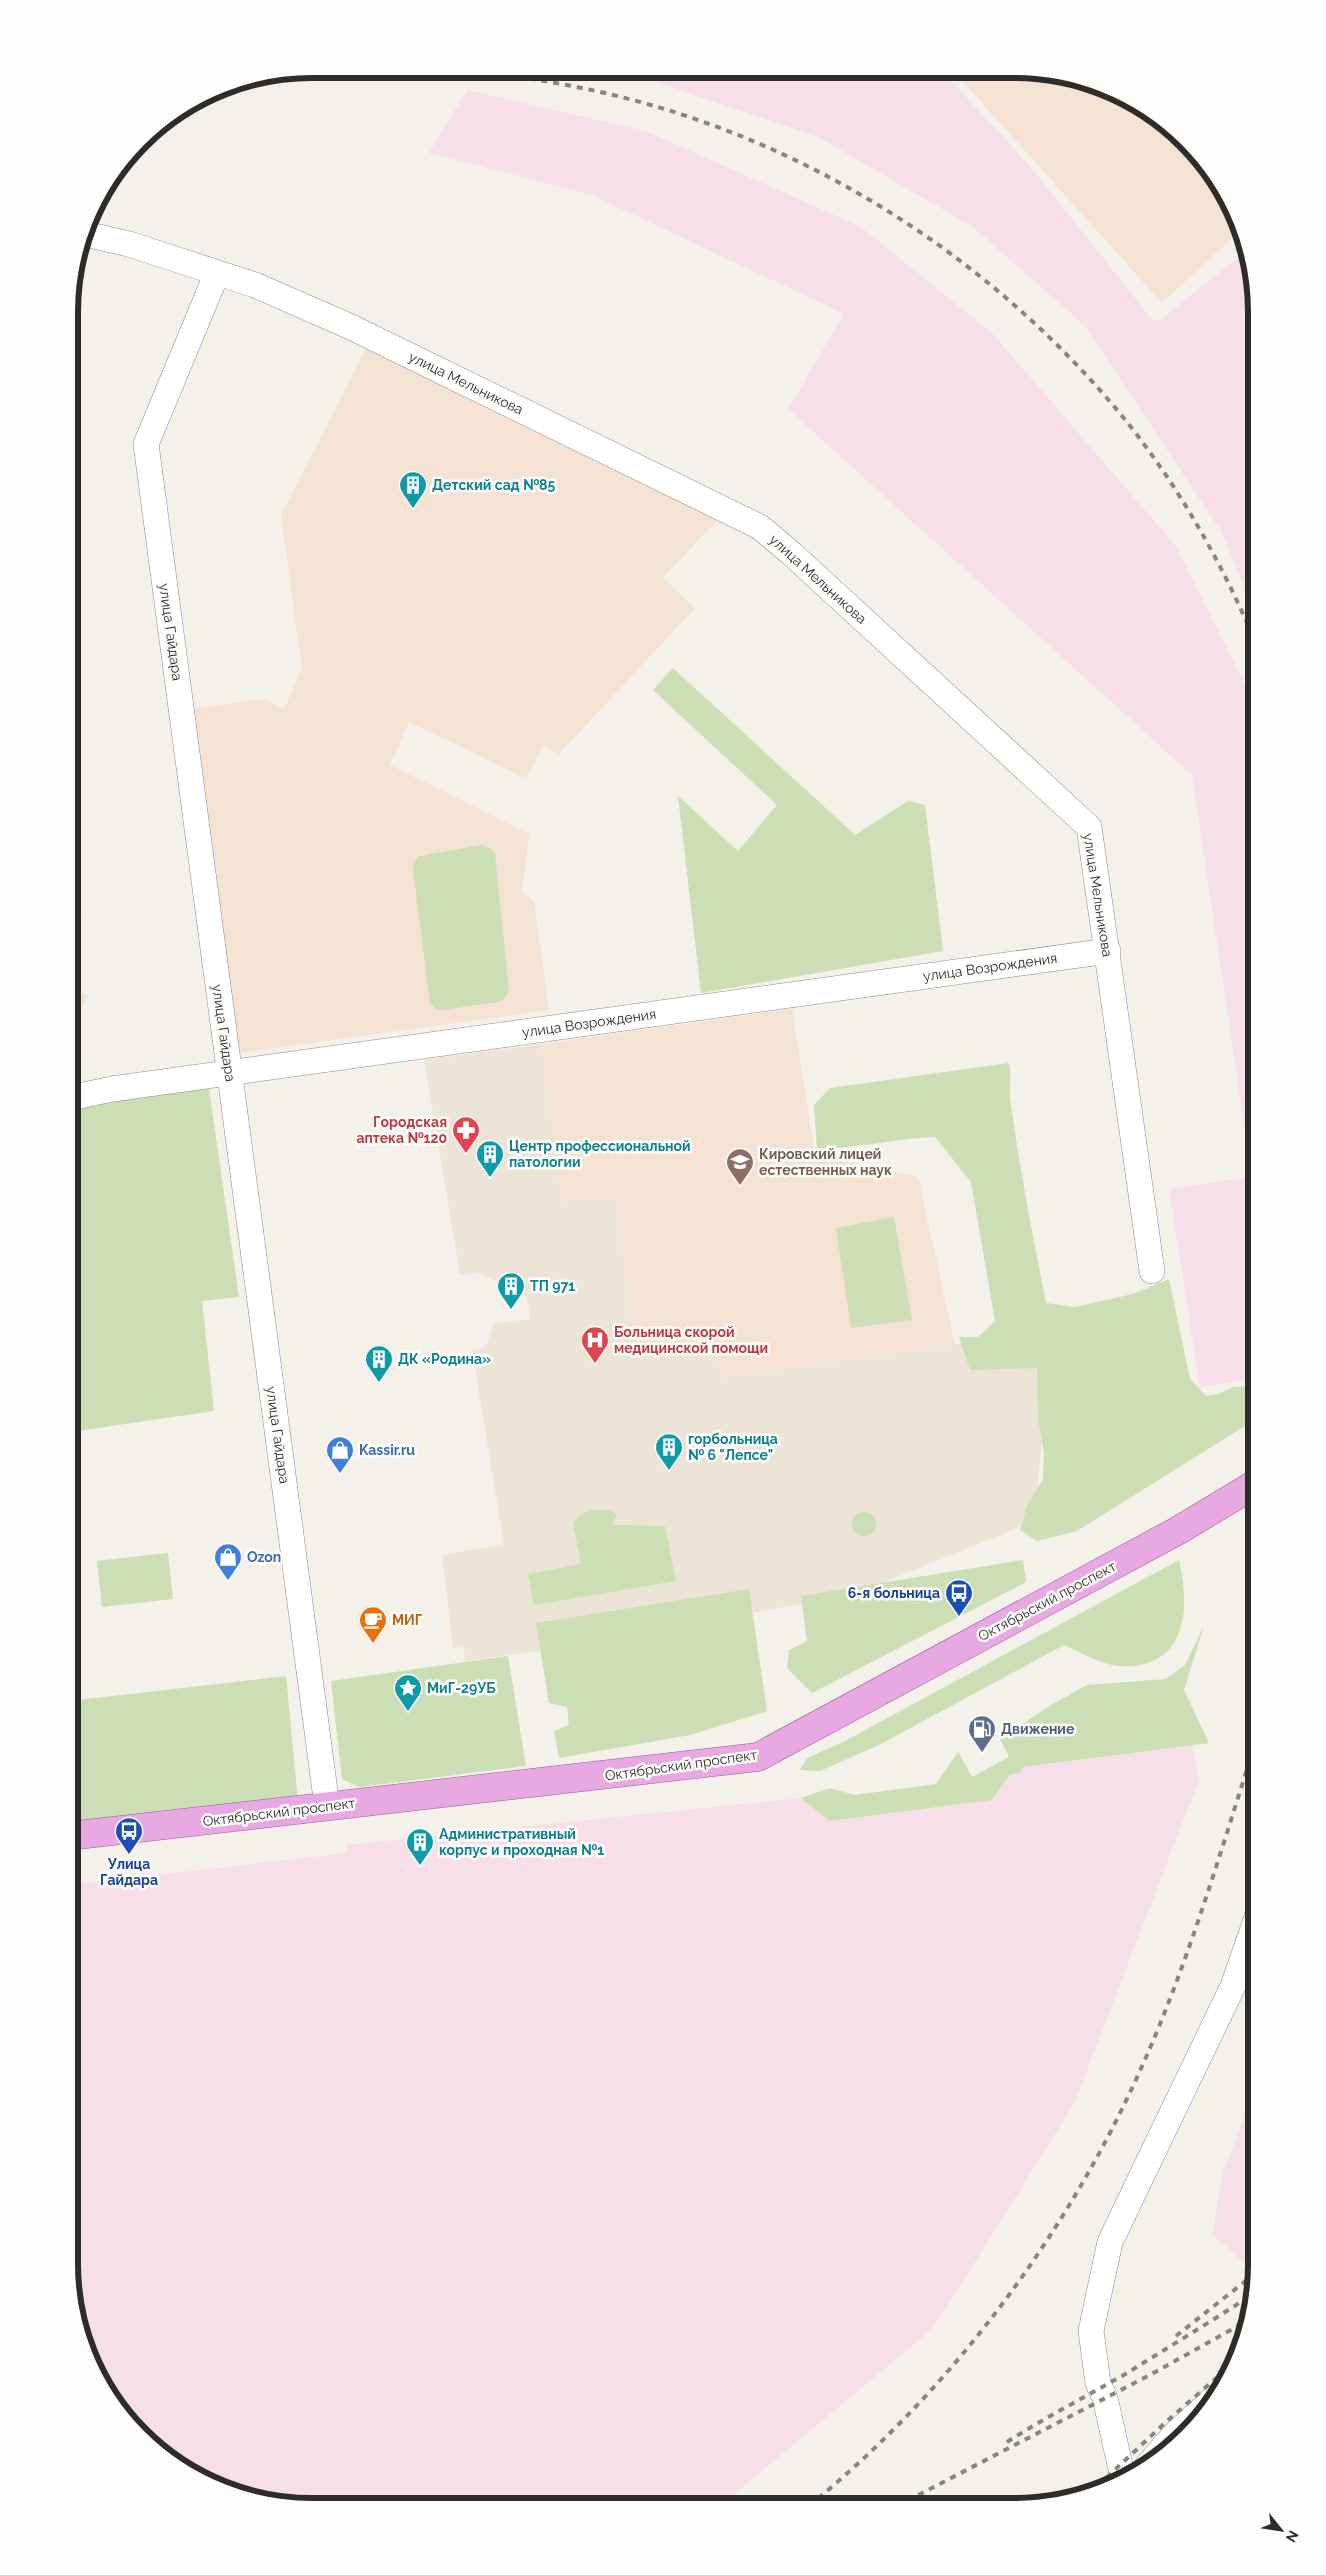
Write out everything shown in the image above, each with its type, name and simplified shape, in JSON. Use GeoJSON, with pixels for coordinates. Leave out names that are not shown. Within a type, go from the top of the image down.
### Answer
{"type":"FeatureCollection","features":[{"type":"Feature","properties":{"kind":"main road","name":"Октябрьский проспект"},"geometry":{"type":"LineString","coordinates":[[78,1835],[758,1757],[1179,1530],[1248,1488]]}},
{"type":"Feature","properties":{"kind":"street","name":"улица Мельникова"},"geometry":{"type":"LineString","coordinates":[[90,235],[129,244],[255,285],[351,327],[760,527],[792,554],[1089,827],[1152,1271]]}},
{"type":"Feature","properties":{"kind":"street","name":"улица Гайдара"},"geometry":{"type":"LineString","coordinates":[[217,273],[146,444],[327,1806]]}},
{"type":"Feature","properties":{"kind":"street","name":"улица Возрождения"},"geometry":{"type":"LineString","coordinates":[[78,1096],[112,1089],[1108,951]]}},
{"type":"Feature","properties":{"kind":"street"},"geometry":{"type":"LineString","coordinates":[[1121,2471],[1105,2398],[1098,2383],[1091,2331],[1110,2242],[1233,1986],[1248,1944]]}},
{"type":"Feature","properties":{"kind":"shaded area"},"geometry":{"type":"Polygon","coordinates":[[[645,78],[949,78],[1030,166],[1151,318],[1159,321],[1242,254],[1248,296],[1248,596],[1222,533],[1085,326],[973,227],[820,138],[645,78]]]}},
{"type":"Feature","properties":{"kind":"shaded area"},"geometry":{"type":"Polygon","coordinates":[[[960,78],[1030,78],[1075,85],[1090,90],[1118,102],[1144,117],[1169,136],[1190,157],[1217,195],[1236,235],[1162,303],[960,78]]]}},
{"type":"Feature","properties":{"kind":"shaded area"},"geometry":{"type":"Polygon","coordinates":[[[467,90],[646,131],[861,227],[992,333],[1175,545],[1248,691],[1248,1150],[1192,775],[788,409],[844,314],[592,195],[429,153],[467,90]]]}},
{"type":"Feature","properties":{"kind":"shaded area"},"geometry":{"type":"Polygon","coordinates":[[[369,343],[718,519],[663,578],[695,608],[559,754],[543,745],[526,778],[409,722],[390,765],[529,834],[522,893],[534,901],[549,1010],[239,1053],[192,712],[198,708],[264,699],[284,709],[302,669],[281,515],[369,343]]]}},
{"type":"Feature","properties":{"kind":"shaded area"},"geometry":{"type":"Polygon","coordinates":[[[78,888],[82,915],[78,916],[78,888]]]}},
{"type":"Feature","properties":{"kind":"shaded area"},"geometry":{"type":"Polygon","coordinates":[[[78,991],[88,995],[78,1016],[78,991]]]}},
{"type":"Feature","properties":{"kind":"shaded area","name":"Кировский лицей естественных наук"},"geometry":{"type":"Polygon","coordinates":[[[792,1009],[815,1154],[918,1177],[955,1344],[722,1377],[706,1340],[635,1351],[617,1196],[562,1201],[542,1044],[792,1009]]]}},
{"type":"Feature","properties":{"kind":"shaded area","name":"Больница скорой медицинской помощи"},"geometry":{"type":"Polygon","coordinates":[[[542,1044],[562,1201],[617,1195],[635,1351],[706,1340],[723,1377],[955,1344],[1044,1343],[1052,1428],[1042,1441],[1035,1508],[1016,1529],[852,1595],[539,1651],[465,1661],[464,1647],[453,1648],[442,1555],[504,1544],[472,1350],[486,1347],[494,1323],[530,1319],[527,1297],[480,1273],[460,1275],[424,1060],[542,1044]]]}},
{"type":"Feature","properties":{"kind":"shaded area"},"geometry":{"type":"Polygon","coordinates":[[[1248,1178],[1248,1379],[1200,1387],[1169,1189],[1248,1178]]]}},
{"type":"Feature","properties":{"kind":"shaded area"},"geometry":{"type":"Polygon","coordinates":[[[1192,1745],[1199,1780],[1075,2102],[945,2310],[930,2331],[729,2498],[312,2498],[266,2493],[222,2480],[182,2458],[146,2429],[126,2406],[109,2380],[95,2353],[85,2324],[78,2279],[78,1884],[347,1853],[346,1845],[801,1798],[829,1821],[992,1800],[1010,1774],[1023,1767],[1192,1745]]]}},
{"type":"Feature","properties":{"kind":"shaded area"},"geometry":{"type":"Polygon","coordinates":[[[1248,2107],[1248,2267],[1212,2234],[1223,2173],[1248,2107]]]}},
{"type":"Feature","properties":{"kind":"green space"},"geometry":{"type":"Polygon","coordinates":[[[673,668],[855,835],[908,801],[925,805],[943,951],[701,993],[678,796],[738,851],[777,805],[653,690],[673,668]]]}},
{"type":"Feature","properties":{"kind":"green space"},"geometry":{"type":"Polygon","coordinates":[[[482,845],[490,848],[495,854],[509,991],[504,999],[497,1002],[442,1010],[436,1009],[430,1003],[413,870],[414,862],[419,856],[482,845]]]}},
{"type":"Feature","properties":{"kind":"green space"},"geometry":{"type":"Polygon","coordinates":[[[1009,1063],[1010,1100],[1046,1303],[1075,1307],[1133,1294],[1169,1279],[1190,1379],[1206,1396],[1218,1394],[1233,1387],[1248,1386],[1248,1421],[1245,1426],[1077,1531],[1037,1541],[1020,1530],[1027,1506],[1043,1479],[1044,1452],[1038,1418],[1037,1368],[970,1370],[959,1337],[978,1337],[995,1321],[971,1182],[935,1137],[817,1149],[814,1105],[830,1088],[1009,1063]]]}},
{"type":"Feature","properties":{"kind":"green space"},"geometry":{"type":"Polygon","coordinates":[[[207,1075],[239,1297],[202,1301],[214,1411],[78,1431],[78,1097],[207,1075]]]}},
{"type":"Feature","properties":{"kind":"green space"},"geometry":{"type":"Polygon","coordinates":[[[894,1217],[912,1320],[851,1328],[836,1228],[894,1217]]]}},
{"type":"Feature","properties":{"kind":"green space"},"geometry":{"type":"Polygon","coordinates":[[[593,1510],[610,1510],[617,1515],[612,1525],[665,1526],[676,1581],[534,1605],[528,1574],[581,1564],[573,1523],[581,1514],[593,1510]]]}},
{"type":"Feature","properties":{"kind":"green space"},"geometry":{"type":"Polygon","coordinates":[[[864,1512],[869,1513],[875,1519],[875,1529],[869,1535],[864,1536],[859,1535],[853,1529],[852,1524],[853,1519],[859,1513],[864,1512]]]}},
{"type":"Feature","properties":{"kind":"green space"},"geometry":{"type":"Polygon","coordinates":[[[168,1553],[173,1599],[102,1607],[97,1561],[168,1553]]]}},
{"type":"Feature","properties":{"kind":"green space"},"geometry":{"type":"Polygon","coordinates":[[[1023,1560],[1026,1582],[812,1693],[787,1668],[789,1650],[807,1641],[801,1596],[1023,1560]]]}},
{"type":"Feature","properties":{"kind":"green space"},"geometry":{"type":"Polygon","coordinates":[[[1179,1560],[1183,1580],[1183,1617],[1178,1634],[1170,1648],[1158,1658],[1141,1665],[1118,1666],[1097,1660],[1064,1645],[879,1745],[820,1771],[800,1770],[807,1758],[843,1742],[1179,1560]]]}},
{"type":"Feature","properties":{"kind":"green space"},"geometry":{"type":"Polygon","coordinates":[[[749,1589],[767,1711],[690,1735],[559,1758],[554,1731],[569,1725],[567,1707],[549,1703],[536,1623],[749,1589]]]}},
{"type":"Feature","properties":{"kind":"green space"},"geometry":{"type":"Polygon","coordinates":[[[1204,1626],[1184,1690],[1209,1743],[1023,1767],[1020,1773],[1010,1774],[992,1800],[829,1821],[801,1798],[830,1788],[855,1795],[936,1784],[958,1752],[972,1777],[1009,1757],[1000,1739],[1051,1705],[1087,1685],[1166,1679],[1185,1665],[1204,1626]]]}},
{"type":"Feature","properties":{"kind":"green space"},"geometry":{"type":"Polygon","coordinates":[[[508,1656],[526,1766],[359,1787],[342,1779],[331,1681],[508,1656]]]}},
{"type":"Feature","properties":{"kind":"green space"},"geometry":{"type":"Polygon","coordinates":[[[286,1676],[298,1802],[78,1825],[78,1700],[286,1676]]]}},
{"type":"Feature","properties":{"kind":"railway"},"geometry":{"type":"LineString","coordinates":[[525,78],[641,102],[720,128],[795,160],[868,199],[937,244],[1002,294],[1062,350],[1118,411],[1159,465],[1196,523],[1229,584],[1248,626]]}},
{"type":"Feature","properties":{"kind":"railway"},"geometry":{"type":"LineString","coordinates":[[818,2498],[861,2461],[910,2413],[956,2362],[999,2309],[1039,2253],[1076,2195],[1109,2135],[1157,2032],[1203,1907],[1248,1766]]}},
{"type":"Feature","properties":{"kind":"railway"},"geometry":{"type":"LineString","coordinates":[[1176,2336],[1248,2279]]}},
{"type":"Feature","properties":{"kind":"railway"},"geometry":{"type":"LineString","coordinates":[[1007,2442],[1127,2373],[1245,2299]]}},
{"type":"Feature","properties":{"kind":"railway"},"geometry":{"type":"LineString","coordinates":[[912,2498],[1148,2376],[1241,2324]]}},
{"type":"Feature","properties":{"kind":"railway"},"geometry":{"type":"LineString","coordinates":[[1104,2480],[1219,2375]]}},
{"type":"Feature","properties":{"kind":"place","name":"Детский сад №85"},"geometry":{"type":"Point","coordinates":[413,509]}},
{"type":"Feature","properties":{"kind":"place","name":"Городская аптека №120"},"geometry":{"type":"Point","coordinates":[466,1154]}},
{"type":"Feature","properties":{"kind":"place","name":"Центр профессиональной патологии"},"geometry":{"type":"Point","coordinates":[490,1178]}},
{"type":"Feature","properties":{"kind":"place","name":"Кировский лицей естественных наук"},"geometry":{"type":"Point","coordinates":[740,1186]}},
{"type":"Feature","properties":{"kind":"place","name":"ТП 971"},"geometry":{"type":"Point","coordinates":[511,1310]}},
{"type":"Feature","properties":{"kind":"place","name":"Больница скорой медицинской помощи"},"geometry":{"type":"Point","coordinates":[595,1364]}},
{"type":"Feature","properties":{"kind":"place","name":"ДК «Родина»"},"geometry":{"type":"Point","coordinates":[379,1383]}},
{"type":"Feature","properties":{"kind":"place","name":"горбольница № 6 \"Лепсе\""},"geometry":{"type":"Point","coordinates":[669,1471]}},
{"type":"Feature","properties":{"kind":"place","name":"Kassir.ru"},"geometry":{"type":"Point","coordinates":[340,1474]}},
{"type":"Feature","properties":{"kind":"place","name":"Ozon"},"geometry":{"type":"Point","coordinates":[228,1581]}},
{"type":"Feature","properties":{"kind":"place","name":"6-я больница"},"geometry":{"type":"Point","coordinates":[959,1617]}},
{"type":"Feature","properties":{"kind":"place","name":"МИГ"},"geometry":{"type":"Point","coordinates":[373,1644]}},
{"type":"Feature","properties":{"kind":"place","name":"МиГ-29УБ"},"geometry":{"type":"Point","coordinates":[408,1712]}},
{"type":"Feature","properties":{"kind":"place","name":"Движение"},"geometry":{"type":"Point","coordinates":[982,1753]}},
{"type":"Feature","properties":{"kind":"place","name":"Улица Гайдара"},"geometry":{"type":"Point","coordinates":[129,1855]}},
{"type":"Feature","properties":{"kind":"place","name":"Административный корпус и проходная №1"},"geometry":{"type":"Point","coordinates":[420,1866]}}]}
